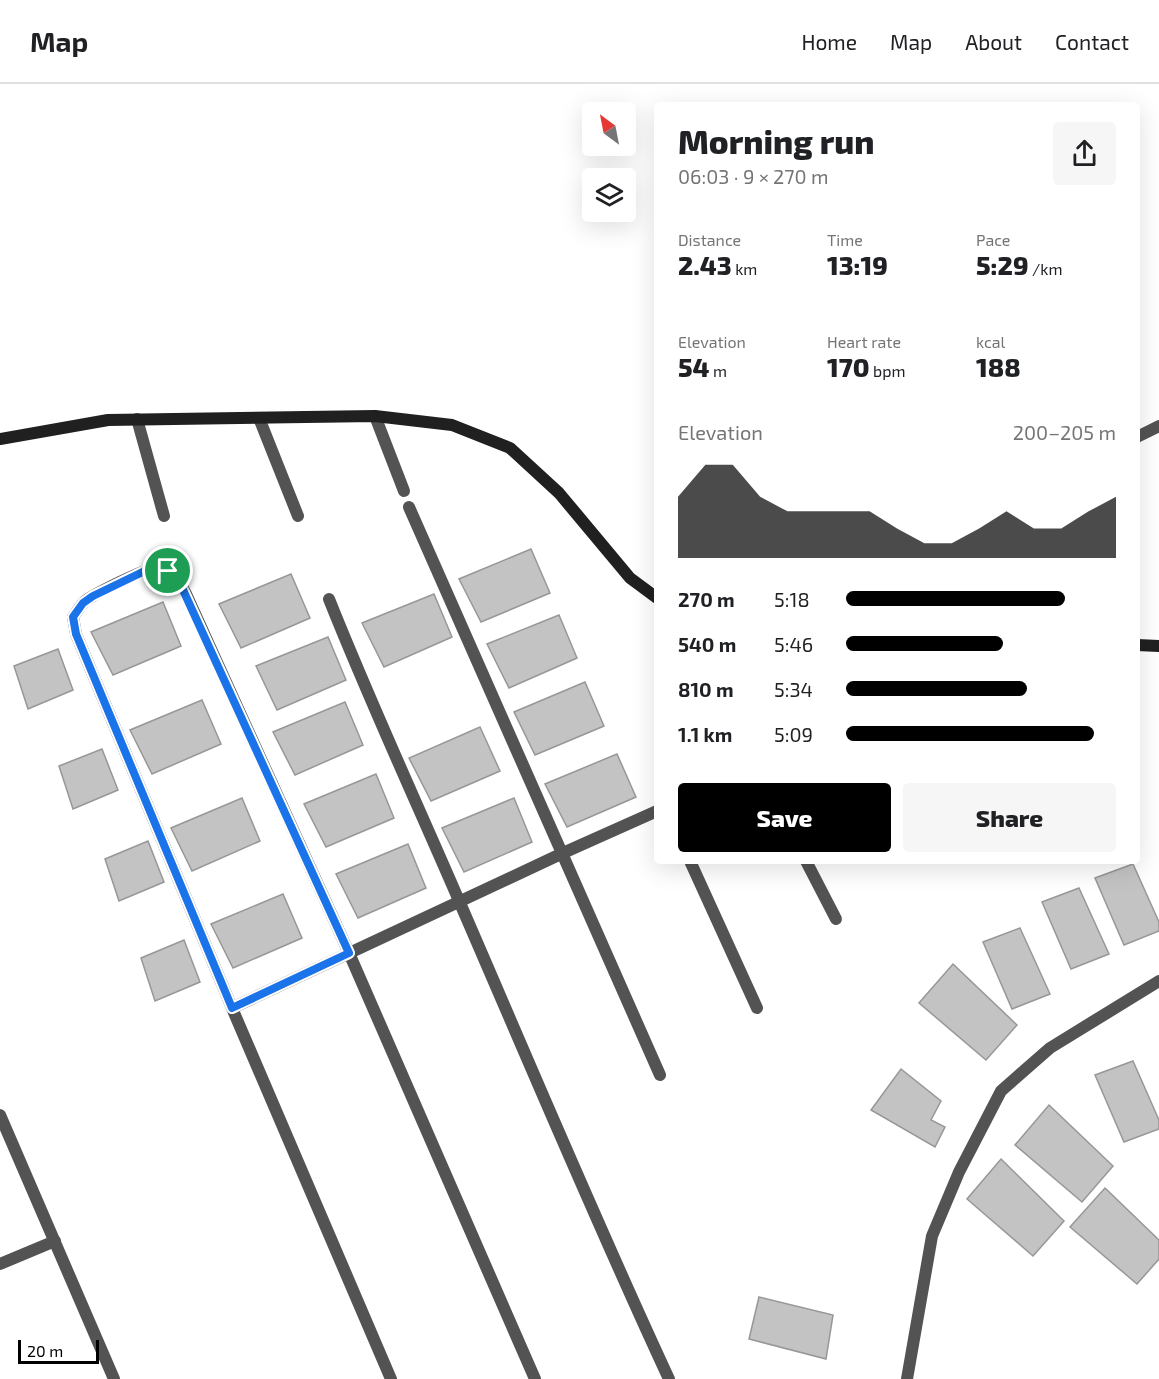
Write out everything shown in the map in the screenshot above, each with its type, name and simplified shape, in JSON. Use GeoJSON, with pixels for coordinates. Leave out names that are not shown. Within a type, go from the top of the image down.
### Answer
{"type":"FeatureCollection","features":[{"type":"Feature","properties":{"kind":"street"},"geometry":{"type":"LineString","coordinates":[[375,416],[404,491]]}},
{"type":"Feature","properties":{"kind":"street"},"geometry":{"type":"LineString","coordinates":[[0,439],[108,420],[137,419],[375,416],[452,425],[510,448],[559,493],[630,578],[654,596]]}},
{"type":"Feature","properties":{"kind":"street"},"geometry":{"type":"LineString","coordinates":[[260,417],[298,516]]}},
{"type":"Feature","properties":{"kind":"street"},"geometry":{"type":"LineString","coordinates":[[137,419],[164,516]]}},
{"type":"Feature","properties":{"kind":"street"},"geometry":{"type":"LineString","coordinates":[[1140,436],[1159,426]]}},
{"type":"Feature","properties":{"kind":"street"},"geometry":{"type":"LineString","coordinates":[[409,507],[660,1076]]}},
{"type":"Feature","properties":{"kind":"street"},"geometry":{"type":"LineString","coordinates":[[391,1379],[232,1008],[76,634],[73,617],[83,603],[153,567],[168,571],[178,579],[349,953],[535,1379]]}},
{"type":"Feature","properties":{"kind":"street"},"geometry":{"type":"LineString","coordinates":[[329,599],[364,687],[623,1280],[669,1379]]}},
{"type":"Feature","properties":{"kind":"street"},"geometry":{"type":"LineString","coordinates":[[1140,645],[1159,646]]}},
{"type":"Feature","properties":{"kind":"street"},"geometry":{"type":"LineString","coordinates":[[232,1008],[654,812]]}},
{"type":"Feature","properties":{"kind":"street"},"geometry":{"type":"LineString","coordinates":[[691,864],[757,1008]]}},
{"type":"Feature","properties":{"kind":"street"},"geometry":{"type":"LineString","coordinates":[[808,864],[836,919]]}},
{"type":"Feature","properties":{"kind":"street"},"geometry":{"type":"LineString","coordinates":[[908,1379],[932,1236],[959,1172],[1001,1090],[1050,1048],[1159,981]]}},
{"type":"Feature","properties":{"kind":"street"},"geometry":{"type":"LineString","coordinates":[[0,1115],[114,1379]]}},
{"type":"Feature","properties":{"kind":"street"},"geometry":{"type":"LineString","coordinates":[[0,1264],[55,1241]]}},
{"type":"Feature","properties":{"kind":"building"},"geometry":{"type":"Polygon","coordinates":[[[531,549],[550,593],[481,622],[459,579],[531,549]]]}},
{"type":"Feature","properties":{"kind":"building"},"geometry":{"type":"Polygon","coordinates":[[[291,574],[310,618],[241,648],[219,604],[291,574]]]}},
{"type":"Feature","properties":{"kind":"building"},"geometry":{"type":"Polygon","coordinates":[[[434,594],[452,637],[384,667],[362,623],[434,594]]]}},
{"type":"Feature","properties":{"kind":"building"},"geometry":{"type":"Polygon","coordinates":[[[163,602],[181,646],[113,675],[91,632],[163,602]]]}},
{"type":"Feature","properties":{"kind":"building"},"geometry":{"type":"Polygon","coordinates":[[[559,615],[577,658],[509,688],[487,644],[559,615]]]}},
{"type":"Feature","properties":{"kind":"building"},"geometry":{"type":"Polygon","coordinates":[[[328,637],[346,680],[277,710],[256,666],[328,637]]]}},
{"type":"Feature","properties":{"kind":"building"},"geometry":{"type":"Polygon","coordinates":[[[58,649],[73,690],[28,709],[14,666],[58,649]]]}},
{"type":"Feature","properties":{"kind":"building"},"geometry":{"type":"Polygon","coordinates":[[[585,682],[604,726],[535,755],[514,712],[585,682]]]}},
{"type":"Feature","properties":{"kind":"building"},"geometry":{"type":"Polygon","coordinates":[[[202,700],[221,744],[152,774],[130,730],[202,700]]]}},
{"type":"Feature","properties":{"kind":"building"},"geometry":{"type":"Polygon","coordinates":[[[345,702],[363,745],[295,775],[273,732],[345,702]]]}},
{"type":"Feature","properties":{"kind":"building"},"geometry":{"type":"Polygon","coordinates":[[[480,727],[500,771],[431,801],[409,758],[480,727]]]}},
{"type":"Feature","properties":{"kind":"building"},"geometry":{"type":"Polygon","coordinates":[[[102,749],[118,790],[73,809],[59,766],[102,749]]]}},
{"type":"Feature","properties":{"kind":"building"},"geometry":{"type":"Polygon","coordinates":[[[617,754],[636,797],[567,827],[545,784],[617,754]]]}},
{"type":"Feature","properties":{"kind":"building"},"geometry":{"type":"Polygon","coordinates":[[[376,774],[394,818],[326,847],[304,804],[376,774]]]}},
{"type":"Feature","properties":{"kind":"building"},"geometry":{"type":"Polygon","coordinates":[[[242,798],[260,841],[192,871],[171,828],[242,798]]]}},
{"type":"Feature","properties":{"kind":"building"},"geometry":{"type":"Polygon","coordinates":[[[514,798],[532,842],[464,872],[442,828],[514,798]]]}},
{"type":"Feature","properties":{"kind":"building"},"geometry":{"type":"Polygon","coordinates":[[[148,841],[164,882],[119,901],[105,859],[148,841]]]}},
{"type":"Feature","properties":{"kind":"building"},"geometry":{"type":"Polygon","coordinates":[[[408,844],[426,888],[358,918],[336,874],[408,844]]]}},
{"type":"Feature","properties":{"kind":"building"},"geometry":{"type":"Polygon","coordinates":[[[1133,864],[1159,922],[1159,931],[1124,945],[1095,878],[1133,864]]]}},
{"type":"Feature","properties":{"kind":"building"},"geometry":{"type":"Polygon","coordinates":[[[1079,888],[1109,954],[1071,969],[1042,902],[1079,888]]]}},
{"type":"Feature","properties":{"kind":"building"},"geometry":{"type":"Polygon","coordinates":[[[283,894],[302,938],[233,968],[211,924],[283,894]]]}},
{"type":"Feature","properties":{"kind":"building"},"geometry":{"type":"Polygon","coordinates":[[[1020,928],[1050,994],[1012,1009],[983,942],[1020,928]]]}},
{"type":"Feature","properties":{"kind":"building"},"geometry":{"type":"Polygon","coordinates":[[[184,940],[200,982],[155,1001],[141,958],[184,940]]]}},
{"type":"Feature","properties":{"kind":"building"},"geometry":{"type":"Polygon","coordinates":[[[953,964],[1017,1025],[986,1060],[919,1003],[953,964]]]}},
{"type":"Feature","properties":{"kind":"building"},"geometry":{"type":"Polygon","coordinates":[[[1133,1061],[1159,1120],[1159,1129],[1124,1142],[1095,1075],[1133,1061]]]}},
{"type":"Feature","properties":{"kind":"building"},"geometry":{"type":"Polygon","coordinates":[[[901,1069],[941,1101],[931,1120],[945,1127],[935,1147],[871,1110],[901,1069]]]}},
{"type":"Feature","properties":{"kind":"building"},"geometry":{"type":"Polygon","coordinates":[[[1049,1105],[1113,1166],[1082,1202],[1015,1145],[1049,1105]]]}},
{"type":"Feature","properties":{"kind":"building"},"geometry":{"type":"Polygon","coordinates":[[[1001,1159],[1064,1221],[1033,1256],[967,1199],[1001,1159]]]}},
{"type":"Feature","properties":{"kind":"building"},"geometry":{"type":"Polygon","coordinates":[[[1105,1188],[1159,1240],[1159,1259],[1137,1284],[1070,1227],[1105,1188]]]}},
{"type":"Feature","properties":{"kind":"building"},"geometry":{"type":"Polygon","coordinates":[[[759,1297],[833,1315],[826,1359],[749,1339],[759,1297]]]}},
{"type":"Feature","properties":{"kind":"route"},"geometry":{"type":"LineString","coordinates":[[153,567],[168,571],[178,579],[186,594],[349,953],[232,1008],[105,707],[76,634],[73,617],[83,603],[93,596],[153,567]]}}]}
